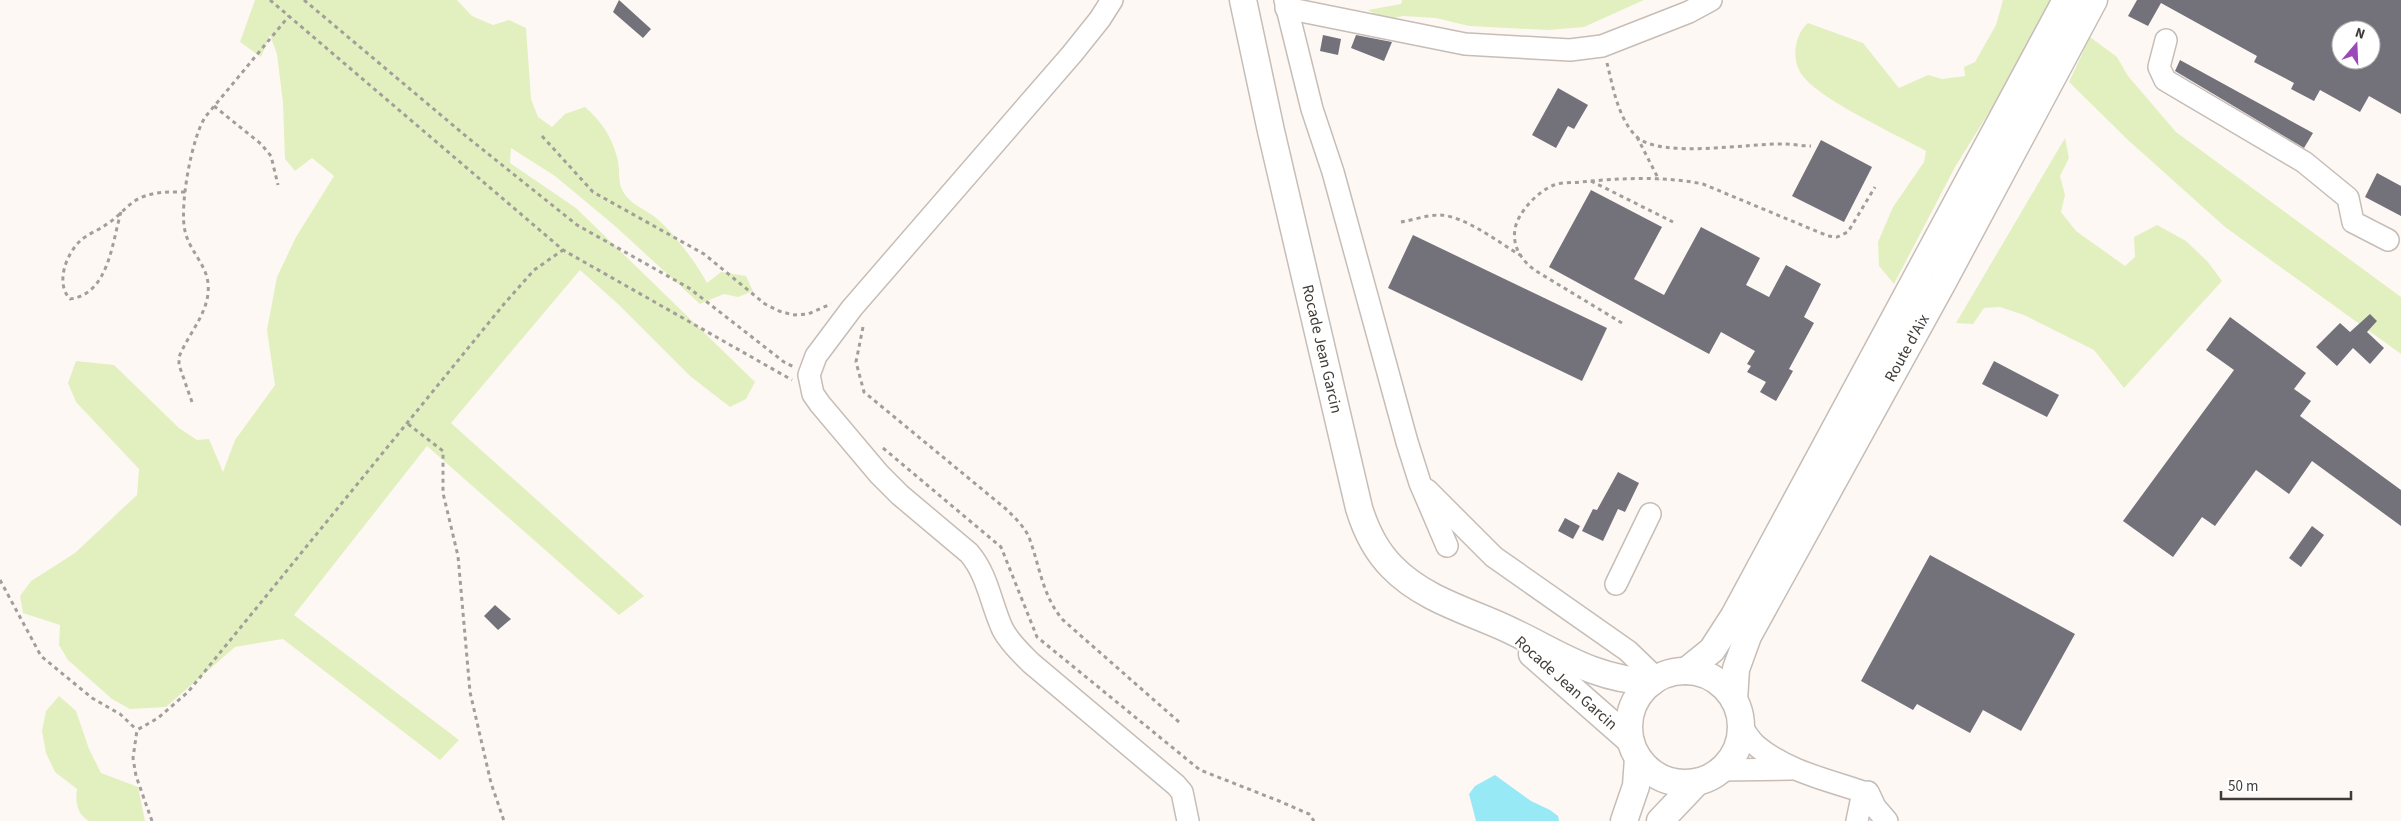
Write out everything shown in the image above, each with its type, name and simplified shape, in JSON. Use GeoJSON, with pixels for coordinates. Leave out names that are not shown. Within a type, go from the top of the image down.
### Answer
{"type":"FeatureCollection","features":[{"type":"Feature","properties":{"kind":"main road","name":"Rocade Jean Garcin"},"geometry":{"type":"LineString","coordinates":[[1243,0],[1273,141],[1366,529],[1381,554],[1393,568],[1411,583],[1456,608],[1502,627],[1590,670],[1622,680],[1654,680]]}},
{"type":"Feature","properties":{"kind":"main road","name":"Route d'Aix"},"geometry":{"type":"LineString","coordinates":[[1686,671],[1712,650],[1734,616],[2066,0]]}},
{"type":"Feature","properties":{"kind":"main road","name":"Route d'Aix"},"geometry":{"type":"LineString","coordinates":[[1734,700],[1736,669],[1748,636],[1938,293],[2094,0]]}},
{"type":"Feature","properties":{"kind":"main road","name":"Rocade Jean Garcin"},"geometry":{"type":"LineString","coordinates":[[1502,627],[1634,749]]}},
{"type":"Feature","properties":{"kind":"main road"},"geometry":{"type":"LineString","coordinates":[[1624,821],[1636,786],[1630,714],[1642,691],[1654,680],[1668,674],[1686,671],[1701,673],[1714,679],[1725,688],[1734,700],[1741,726],[1736,750],[1720,770],[1697,782],[1660,821]]}},
{"type":"Feature","properties":{"kind":"main road"},"geometry":{"type":"LineString","coordinates":[[1634,749],[1646,768],[1664,779],[1684,783],[1697,782]]}},
{"type":"Feature","properties":{"kind":"street"},"geometry":{"type":"LineString","coordinates":[[1112,0],[1100,19],[1072,54],[852,308],[816,356],[809,379],[813,394],[820,404],[879,474],[900,495],[969,553],[977,563],[1004,630],[1013,645],[1031,663],[1176,785],[1182,792],[1188,821]]}},
{"type":"Feature","properties":{"kind":"street"},"geometry":{"type":"LineString","coordinates":[[1447,546],[1420,483],[1333,172],[1312,109],[1286,4],[1465,44],[1570,50],[1602,46],[1688,12],[1711,0]]}},
{"type":"Feature","properties":{"kind":"street"},"geometry":{"type":"LineString","coordinates":[[2166,40],[2159,67],[2165,80],[2304,162],[2348,198],[2353,222],[2388,240]]}},
{"type":"Feature","properties":{"kind":"street"},"geometry":{"type":"LineString","coordinates":[[1420,483],[1494,557],[1628,651],[1654,680]]}},
{"type":"Feature","properties":{"kind":"street"},"geometry":{"type":"LineString","coordinates":[[1616,584],[1650,514]]}},
{"type":"Feature","properties":{"kind":"street"},"geometry":{"type":"LineString","coordinates":[[1741,726],[1758,748],[1798,770],[1863,792],[1857,821]]}},
{"type":"Feature","properties":{"kind":"street"},"geometry":{"type":"LineString","coordinates":[[1720,770],[1768,768],[1798,770]]}},
{"type":"Feature","properties":{"kind":"street"},"geometry":{"type":"LineString","coordinates":[[1868,792],[1875,807],[1886,821]]}},
{"type":"Feature","properties":{"kind":"path"},"geometry":{"type":"LineString","coordinates":[[270,0],[563,250],[707,330],[784,378],[795,381],[809,379]]}},
{"type":"Feature","properties":{"kind":"path"},"geometry":{"type":"LineString","coordinates":[[304,0],[577,225],[689,288],[784,362],[809,379]]}},
{"type":"Feature","properties":{"kind":"path"},"geometry":{"type":"LineString","coordinates":[[192,402],[178,365],[180,357],[206,308],[208,282],[185,232],[183,208],[197,132],[201,123],[214,106],[289,16]]}},
{"type":"Feature","properties":{"kind":"path"},"geometry":{"type":"LineString","coordinates":[[1602,46],[1617,102],[1659,180]]}},
{"type":"Feature","properties":{"kind":"path"},"geometry":{"type":"LineString","coordinates":[[214,106],[261,144],[271,156],[278,185]]}},
{"type":"Feature","properties":{"kind":"path"},"geometry":{"type":"LineString","coordinates":[[542,136],[593,192],[704,254],[765,304],[793,315],[808,314],[835,303]]}},
{"type":"Feature","properties":{"kind":"path"},"geometry":{"type":"LineString","coordinates":[[1637,137],[1650,146],[1671,148],[1784,144],[1811,146]]}},
{"type":"Feature","properties":{"kind":"path"},"geometry":{"type":"LineString","coordinates":[[1622,323],[1536,271],[1527,265],[1520,256],[1514,240],[1515,227],[1524,210],[1545,190],[1557,184],[1590,181],[1682,180],[1703,184],[1828,236],[1836,237],[1848,232],[1875,187]]}},
{"type":"Feature","properties":{"kind":"path"},"geometry":{"type":"LineString","coordinates":[[1590,181],[1673,222]]}},
{"type":"Feature","properties":{"kind":"path"},"geometry":{"type":"LineString","coordinates":[[121,212],[106,268],[99,280],[90,291],[77,298],[70,299],[64,293],[62,272],[79,241],[108,224],[121,212],[139,199],[158,192],[186,192]]}},
{"type":"Feature","properties":{"kind":"path"},"geometry":{"type":"LineString","coordinates":[[1401,222],[1439,215],[1450,217],[1463,221],[1520,256]]}},
{"type":"Feature","properties":{"kind":"path"},"geometry":{"type":"LineString","coordinates":[[137,730],[158,718],[188,692],[504,304],[534,270],[563,250]]}},
{"type":"Feature","properties":{"kind":"path"},"geometry":{"type":"LineString","coordinates":[[864,321],[856,362],[864,392],[1012,514],[1030,539],[1036,564],[1053,608],[1063,620],[1179,722]]}},
{"type":"Feature","properties":{"kind":"path"},"geometry":{"type":"LineString","coordinates":[[408,424],[443,451],[443,493],[458,556],[470,692],[490,783],[504,821]]}},
{"type":"Feature","properties":{"kind":"path"},"geometry":{"type":"LineString","coordinates":[[880,444],[1002,547],[1037,637],[1200,770],[1309,814],[1314,821]]}},
{"type":"Feature","properties":{"kind":"path"},"geometry":{"type":"LineString","coordinates":[[0,580],[42,656],[92,698],[120,714],[137,730]]}},
{"type":"Feature","properties":{"kind":"path"},"geometry":{"type":"LineString","coordinates":[[137,730],[133,758],[136,776],[152,821]]}},
{"type":"Feature","properties":{"kind":"green space"},"geometry":{"type":"Polygon","coordinates":[[[255,0],[457,0],[472,16],[493,25],[509,20],[526,28],[531,99],[538,117],[552,127],[565,114],[585,107],[601,123],[612,142],[618,161],[621,187],[627,197],[655,217],[669,231],[690,257],[707,283],[721,272],[746,276],[753,291],[738,297],[724,294],[700,304],[615,226],[555,176],[511,148],[510,163],[576,208],[755,382],[746,399],[730,407],[690,376],[618,304],[580,270],[451,423],[644,596],[619,615],[427,446],[294,615],[459,740],[440,760],[283,639],[235,647],[166,707],[130,709],[112,699],[68,660],[59,645],[60,625],[23,613],[20,596],[31,581],[75,553],[137,495],[139,469],[76,402],[68,383],[76,361],[114,365],[179,428],[197,440],[209,439],[223,472],[235,440],[275,385],[267,330],[277,277],[296,237],[334,176],[312,158],[295,171],[285,159],[283,103],[277,54],[270,35],[261,57],[240,42],[255,0]]]}},
{"type":"Feature","properties":{"kind":"green space"},"geometry":{"type":"Polygon","coordinates":[[[1402,0],[1644,0],[1584,27],[1548,30],[1469,26],[1436,18],[1403,16],[1384,20],[1368,10],[1401,4],[1402,0]]]}},
{"type":"Feature","properties":{"kind":"green space"},"geometry":{"type":"Polygon","coordinates":[[[2003,0],[2050,0],[1991,109],[1955,167],[1894,284],[1879,266],[1878,242],[1893,207],[1924,162],[1926,151],[1841,106],[1811,85],[1802,75],[1796,62],[1797,41],[1803,28],[1808,23],[1863,43],[1899,88],[1928,75],[1942,79],[1965,76],[1964,67],[1975,62],[1996,25],[2003,0]]]}},
{"type":"Feature","properties":{"kind":"green space"},"geometry":{"type":"Polygon","coordinates":[[[2090,37],[2117,57],[2128,76],[2176,132],[2401,297],[2401,354],[2225,227],[2128,140],[2069,82],[2090,37]]]}},
{"type":"Feature","properties":{"kind":"green space"},"geometry":{"type":"Polygon","coordinates":[[[2065,138],[2069,158],[2060,176],[2065,195],[2061,212],[2076,231],[2125,266],[2135,257],[2134,237],[2157,225],[2186,241],[2208,262],[2222,281],[2124,388],[2094,350],[2024,315],[2000,307],[1984,308],[1973,324],[1956,323],[2065,138]]]}},
{"type":"Feature","properties":{"kind":"green space"},"geometry":{"type":"Polygon","coordinates":[[[59,696],[76,711],[89,749],[101,773],[138,787],[145,821],[89,821],[79,811],[76,799],[77,789],[55,772],[46,753],[42,731],[46,711],[59,696]]]}},
{"type":"Feature","properties":{"kind":"water"},"geometry":{"type":"Polygon","coordinates":[[[1495,775],[1531,801],[1550,810],[1558,816],[1559,821],[1476,821],[1469,794],[1475,786],[1495,775]]]}},
{"type":"Feature","properties":{"kind":"building"},"geometry":{"type":"Polygon","coordinates":[[[619,0],[651,29],[643,38],[613,12],[619,0]]]}},
{"type":"Feature","properties":{"kind":"building"},"geometry":{"type":"Polygon","coordinates":[[[2137,0],[2401,0],[2401,114],[2369,96],[2360,112],[2320,90],[2314,101],[2291,89],[2294,83],[2254,62],[2257,56],[2161,3],[2148,26],[2128,16],[2137,0]]]}},
{"type":"Feature","properties":{"kind":"building"},"geometry":{"type":"Polygon","coordinates":[[[1323,35],[1341,39],[1338,55],[1320,51],[1323,35]]]}},
{"type":"Feature","properties":{"kind":"building"},"geometry":{"type":"Polygon","coordinates":[[[1356,35],[1392,42],[1384,61],[1351,48],[1356,35]]]}},
{"type":"Feature","properties":{"kind":"building"},"geometry":{"type":"Polygon","coordinates":[[[2180,60],[2313,133],[2304,148],[2175,71],[2180,60]]]}},
{"type":"Feature","properties":{"kind":"building"},"geometry":{"type":"Polygon","coordinates":[[[1558,88],[1588,105],[1574,129],[1568,126],[1556,148],[1532,135],[1558,88]]]}},
{"type":"Feature","properties":{"kind":"building"},"geometry":{"type":"Polygon","coordinates":[[[1821,140],[1872,167],[1844,222],[1792,196],[1821,140]]]}},
{"type":"Feature","properties":{"kind":"building"},"geometry":{"type":"Polygon","coordinates":[[[2377,173],[2401,186],[2401,216],[2365,197],[2377,173]]]}},
{"type":"Feature","properties":{"kind":"building"},"geometry":{"type":"Polygon","coordinates":[[[1591,190],[1662,227],[1634,279],[1664,295],[1701,227],[1760,258],[1746,285],[1769,297],[1786,265],[1821,284],[1804,317],[1814,323],[1789,369],[1793,371],[1776,401],[1760,392],[1766,382],[1747,372],[1751,366],[1747,364],[1755,351],[1721,332],[1709,354],[1549,267],[1591,190]]]}},
{"type":"Feature","properties":{"kind":"building"},"geometry":{"type":"Polygon","coordinates":[[[1413,235],[1607,328],[1582,381],[1388,288],[1413,235]]]}},
{"type":"Feature","properties":{"kind":"building"},"geometry":{"type":"Polygon","coordinates":[[[2370,314],[2377,321],[2367,332],[2384,348],[2370,364],[2353,348],[2337,366],[2316,347],[2340,323],[2350,332],[2370,314]]]}},
{"type":"Feature","properties":{"kind":"building"},"geometry":{"type":"Polygon","coordinates":[[[2230,317],[2306,373],[2294,389],[2311,401],[2300,416],[2401,490],[2401,526],[2312,461],[2289,494],[2256,470],[2215,526],[2202,517],[2173,557],[2123,521],[2234,370],[2206,350],[2230,317]]]}},
{"type":"Feature","properties":{"kind":"building"},"geometry":{"type":"Polygon","coordinates":[[[1994,361],[2059,395],[2047,417],[1982,384],[1994,361]]]}},
{"type":"Feature","properties":{"kind":"building"},"geometry":{"type":"Polygon","coordinates":[[[1618,472],[1639,483],[1625,512],[1618,509],[1603,541],[1582,531],[1593,509],[1597,510],[1618,472]]]}},
{"type":"Feature","properties":{"kind":"building"},"geometry":{"type":"Polygon","coordinates":[[[1565,518],[1580,526],[1573,539],[1558,531],[1565,518]]]}},
{"type":"Feature","properties":{"kind":"building"},"geometry":{"type":"Polygon","coordinates":[[[2312,526],[2324,535],[2301,567],[2289,558],[2312,526]]]}},
{"type":"Feature","properties":{"kind":"building"},"geometry":{"type":"Polygon","coordinates":[[[1930,555],[2075,634],[2021,731],[1983,710],[1970,733],[1917,704],[1913,710],[1861,681],[1930,555]]]}},
{"type":"Feature","properties":{"kind":"building"},"geometry":{"type":"Polygon","coordinates":[[[495,605],[511,619],[498,630],[484,616],[495,605]]]}}]}
